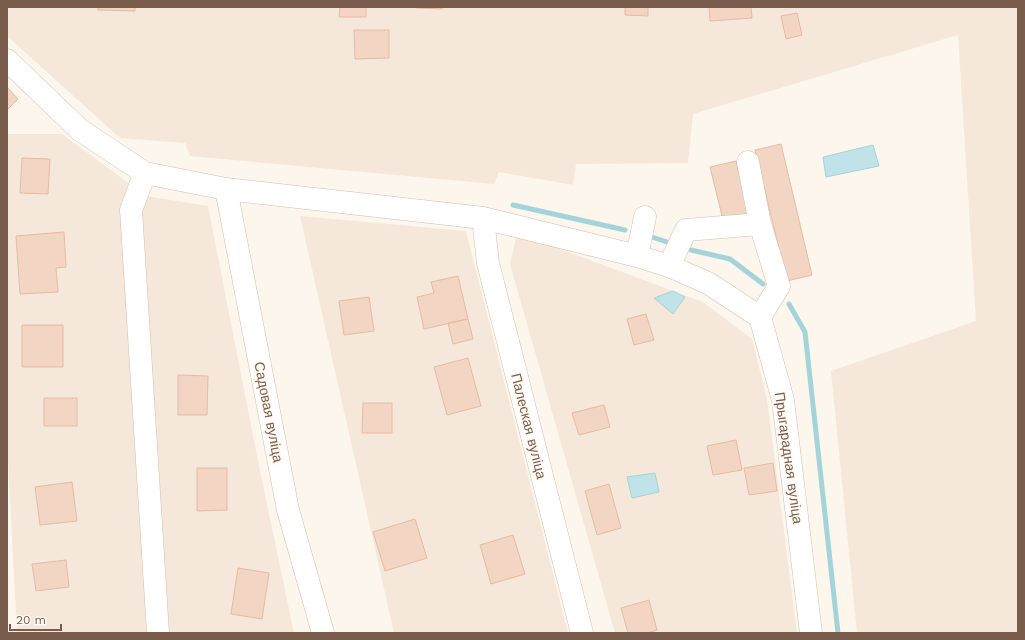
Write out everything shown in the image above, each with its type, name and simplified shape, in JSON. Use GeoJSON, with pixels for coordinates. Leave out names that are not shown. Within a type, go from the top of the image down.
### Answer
{"type":"FeatureCollection","features":[{"type":"Feature","properties":{"kind":"street"},"geometry":{"type":"LineString","coordinates":[[7,60],[80,130],[145,173],[226,189],[483,218],[637,256],[669,266],[708,283],[760,317],[779,286],[760,224],[748,162]]}},
{"type":"Feature","properties":{"kind":"street"},"geometry":{"type":"LineString","coordinates":[[145,173],[131,210],[158,633]]}},
{"type":"Feature","properties":{"kind":"street","name":"Садовая вуліца"},"geometry":{"type":"LineString","coordinates":[[226,189],[288,510],[323,633]]}},
{"type":"Feature","properties":{"kind":"street"},"geometry":{"type":"LineString","coordinates":[[637,256],[646,217]]}},
{"type":"Feature","properties":{"kind":"street","name":"Палеская вуліца"},"geometry":{"type":"LineString","coordinates":[[483,218],[488,263],[582,633]]}},
{"type":"Feature","properties":{"kind":"street"},"geometry":{"type":"LineString","coordinates":[[669,266],[686,230],[760,224]]}},
{"type":"Feature","properties":{"kind":"street","name":"Прыгарадная вуліца"},"geometry":{"type":"LineString","coordinates":[[760,317],[783,400],[812,633]]}},
{"type":"Feature","properties":{"kind":"shaded area"},"geometry":{"type":"Polygon","coordinates":[[[7,7],[1018,7],[1018,633],[857,633],[831,371],[976,321],[958,35],[693,114],[688,163],[576,164],[573,185],[499,172],[494,184],[190,156],[185,143],[120,138],[7,36],[7,7]]]}},
{"type":"Feature","properties":{"kind":"shaded area"},"geometry":{"type":"Polygon","coordinates":[[[7,134],[62,134],[146,196],[208,206],[258,461],[294,633],[17,633],[7,443],[7,134]]]}},
{"type":"Feature","properties":{"kind":"shaded area"},"geometry":{"type":"Polygon","coordinates":[[[300,216],[466,231],[568,633],[394,633],[300,216]]]}},
{"type":"Feature","properties":{"kind":"shaded area"},"geometry":{"type":"Polygon","coordinates":[[[517,233],[703,302],[752,339],[767,399],[797,633],[615,633],[510,264],[517,233]]]}},
{"type":"Feature","properties":{"kind":"water"},"geometry":{"type":"Polygon","coordinates":[[[873,145],[879,166],[826,177],[823,157],[873,145]]]}},
{"type":"Feature","properties":{"kind":"water"},"geometry":{"type":"Polygon","coordinates":[[[673,291],[685,297],[673,314],[654,298],[673,291]]]}},
{"type":"Feature","properties":{"kind":"water"},"geometry":{"type":"Polygon","coordinates":[[[655,473],[659,492],[632,498],[627,477],[655,473]]]}},
{"type":"Feature","properties":{"kind":"building"},"geometry":{"type":"Polygon","coordinates":[[[98,7],[135,7],[135,11],[98,10],[98,7]]]}},
{"type":"Feature","properties":{"kind":"building"},"geometry":{"type":"Polygon","coordinates":[[[340,7],[366,7],[366,17],[339,17],[340,7]]]}},
{"type":"Feature","properties":{"kind":"building"},"geometry":{"type":"Polygon","coordinates":[[[442,7],[442,9],[416,8],[442,7]]]}},
{"type":"Feature","properties":{"kind":"building"},"geometry":{"type":"Polygon","coordinates":[[[625,7],[648,7],[648,16],[625,15],[625,7]]]}},
{"type":"Feature","properties":{"kind":"building"},"geometry":{"type":"Polygon","coordinates":[[[709,7],[751,7],[752,18],[710,21],[709,7]]]}},
{"type":"Feature","properties":{"kind":"building"},"geometry":{"type":"Polygon","coordinates":[[[797,13],[802,35],[786,39],[781,16],[797,13]]]}},
{"type":"Feature","properties":{"kind":"building"},"geometry":{"type":"Polygon","coordinates":[[[354,30],[389,30],[389,58],[355,59],[354,30]]]}},
{"type":"Feature","properties":{"kind":"building"},"geometry":{"type":"Polygon","coordinates":[[[7,87],[18,99],[7,110],[7,87]]]}},
{"type":"Feature","properties":{"kind":"building"},"geometry":{"type":"Polygon","coordinates":[[[781,144],[812,275],[787,281],[755,150],[781,144]]]}},
{"type":"Feature","properties":{"kind":"building"},"geometry":{"type":"Polygon","coordinates":[[[22,158],[50,159],[48,194],[20,193],[22,158]]]}},
{"type":"Feature","properties":{"kind":"building"},"geometry":{"type":"Polygon","coordinates":[[[736,161],[749,213],[723,220],[710,167],[736,161]]]}},
{"type":"Feature","properties":{"kind":"building"},"geometry":{"type":"Polygon","coordinates":[[[64,232],[66,267],[56,268],[58,292],[20,294],[16,236],[64,232]]]}},
{"type":"Feature","properties":{"kind":"building"},"geometry":{"type":"Polygon","coordinates":[[[458,276],[468,319],[424,329],[417,297],[434,293],[431,282],[458,276]]]}},
{"type":"Feature","properties":{"kind":"building"},"geometry":{"type":"Polygon","coordinates":[[[369,297],[374,331],[344,335],[339,301],[369,297]]]}},
{"type":"Feature","properties":{"kind":"building"},"geometry":{"type":"Polygon","coordinates":[[[646,314],[654,340],[634,345],[627,319],[646,314]]]}},
{"type":"Feature","properties":{"kind":"building"},"geometry":{"type":"Polygon","coordinates":[[[468,319],[473,339],[453,344],[448,323],[468,319]]]}},
{"type":"Feature","properties":{"kind":"building"},"geometry":{"type":"Polygon","coordinates":[[[22,325],[63,325],[63,367],[22,367],[22,325]]]}},
{"type":"Feature","properties":{"kind":"building"},"geometry":{"type":"Polygon","coordinates":[[[468,358],[481,406],[447,415],[434,367],[468,358]]]}},
{"type":"Feature","properties":{"kind":"building"},"geometry":{"type":"Polygon","coordinates":[[[178,375],[208,376],[207,415],[178,415],[178,375]]]}},
{"type":"Feature","properties":{"kind":"building"},"geometry":{"type":"Polygon","coordinates":[[[44,398],[77,398],[77,426],[44,426],[44,398]]]}},
{"type":"Feature","properties":{"kind":"building"},"geometry":{"type":"Polygon","coordinates":[[[363,403],[392,403],[392,433],[362,433],[363,403]]]}},
{"type":"Feature","properties":{"kind":"building"},"geometry":{"type":"Polygon","coordinates":[[[604,405],[610,427],[579,435],[572,413],[604,405]]]}},
{"type":"Feature","properties":{"kind":"building"},"geometry":{"type":"Polygon","coordinates":[[[736,440],[742,470],[713,475],[707,446],[736,440]]]}},
{"type":"Feature","properties":{"kind":"building"},"geometry":{"type":"Polygon","coordinates":[[[773,463],[777,491],[749,495],[744,468],[773,463]]]}},
{"type":"Feature","properties":{"kind":"building"},"geometry":{"type":"Polygon","coordinates":[[[197,468],[227,468],[227,510],[197,511],[197,468]]]}},
{"type":"Feature","properties":{"kind":"building"},"geometry":{"type":"Polygon","coordinates":[[[72,482],[77,521],[40,525],[35,487],[72,482]]]}},
{"type":"Feature","properties":{"kind":"building"},"geometry":{"type":"Polygon","coordinates":[[[609,484],[621,528],[597,535],[585,491],[609,484]]]}},
{"type":"Feature","properties":{"kind":"building"},"geometry":{"type":"Polygon","coordinates":[[[415,519],[427,558],[385,571],[373,532],[415,519]]]}},
{"type":"Feature","properties":{"kind":"building"},"geometry":{"type":"Polygon","coordinates":[[[513,535],[525,574],[491,584],[480,545],[513,535]]]}},
{"type":"Feature","properties":{"kind":"building"},"geometry":{"type":"Polygon","coordinates":[[[66,560],[69,587],[36,591],[32,564],[66,560]]]}},
{"type":"Feature","properties":{"kind":"building"},"geometry":{"type":"Polygon","coordinates":[[[238,568],[269,573],[262,619],[231,614],[238,568]]]}},
{"type":"Feature","properties":{"kind":"building"},"geometry":{"type":"Polygon","coordinates":[[[649,600],[657,630],[648,633],[628,633],[621,608],[649,600]]]}},
{"type":"Feature","properties":{"kind":"waterway"},"geometry":{"type":"LineString","coordinates":[[513,205],[625,230]]}},
{"type":"Feature","properties":{"kind":"waterway"},"geometry":{"type":"LineString","coordinates":[[652,237],[667,242]]}},
{"type":"Feature","properties":{"kind":"waterway"},"geometry":{"type":"LineString","coordinates":[[691,250],[730,259],[763,284]]}},
{"type":"Feature","properties":{"kind":"waterway"},"geometry":{"type":"LineString","coordinates":[[789,304],[805,332],[838,633]]}}]}
